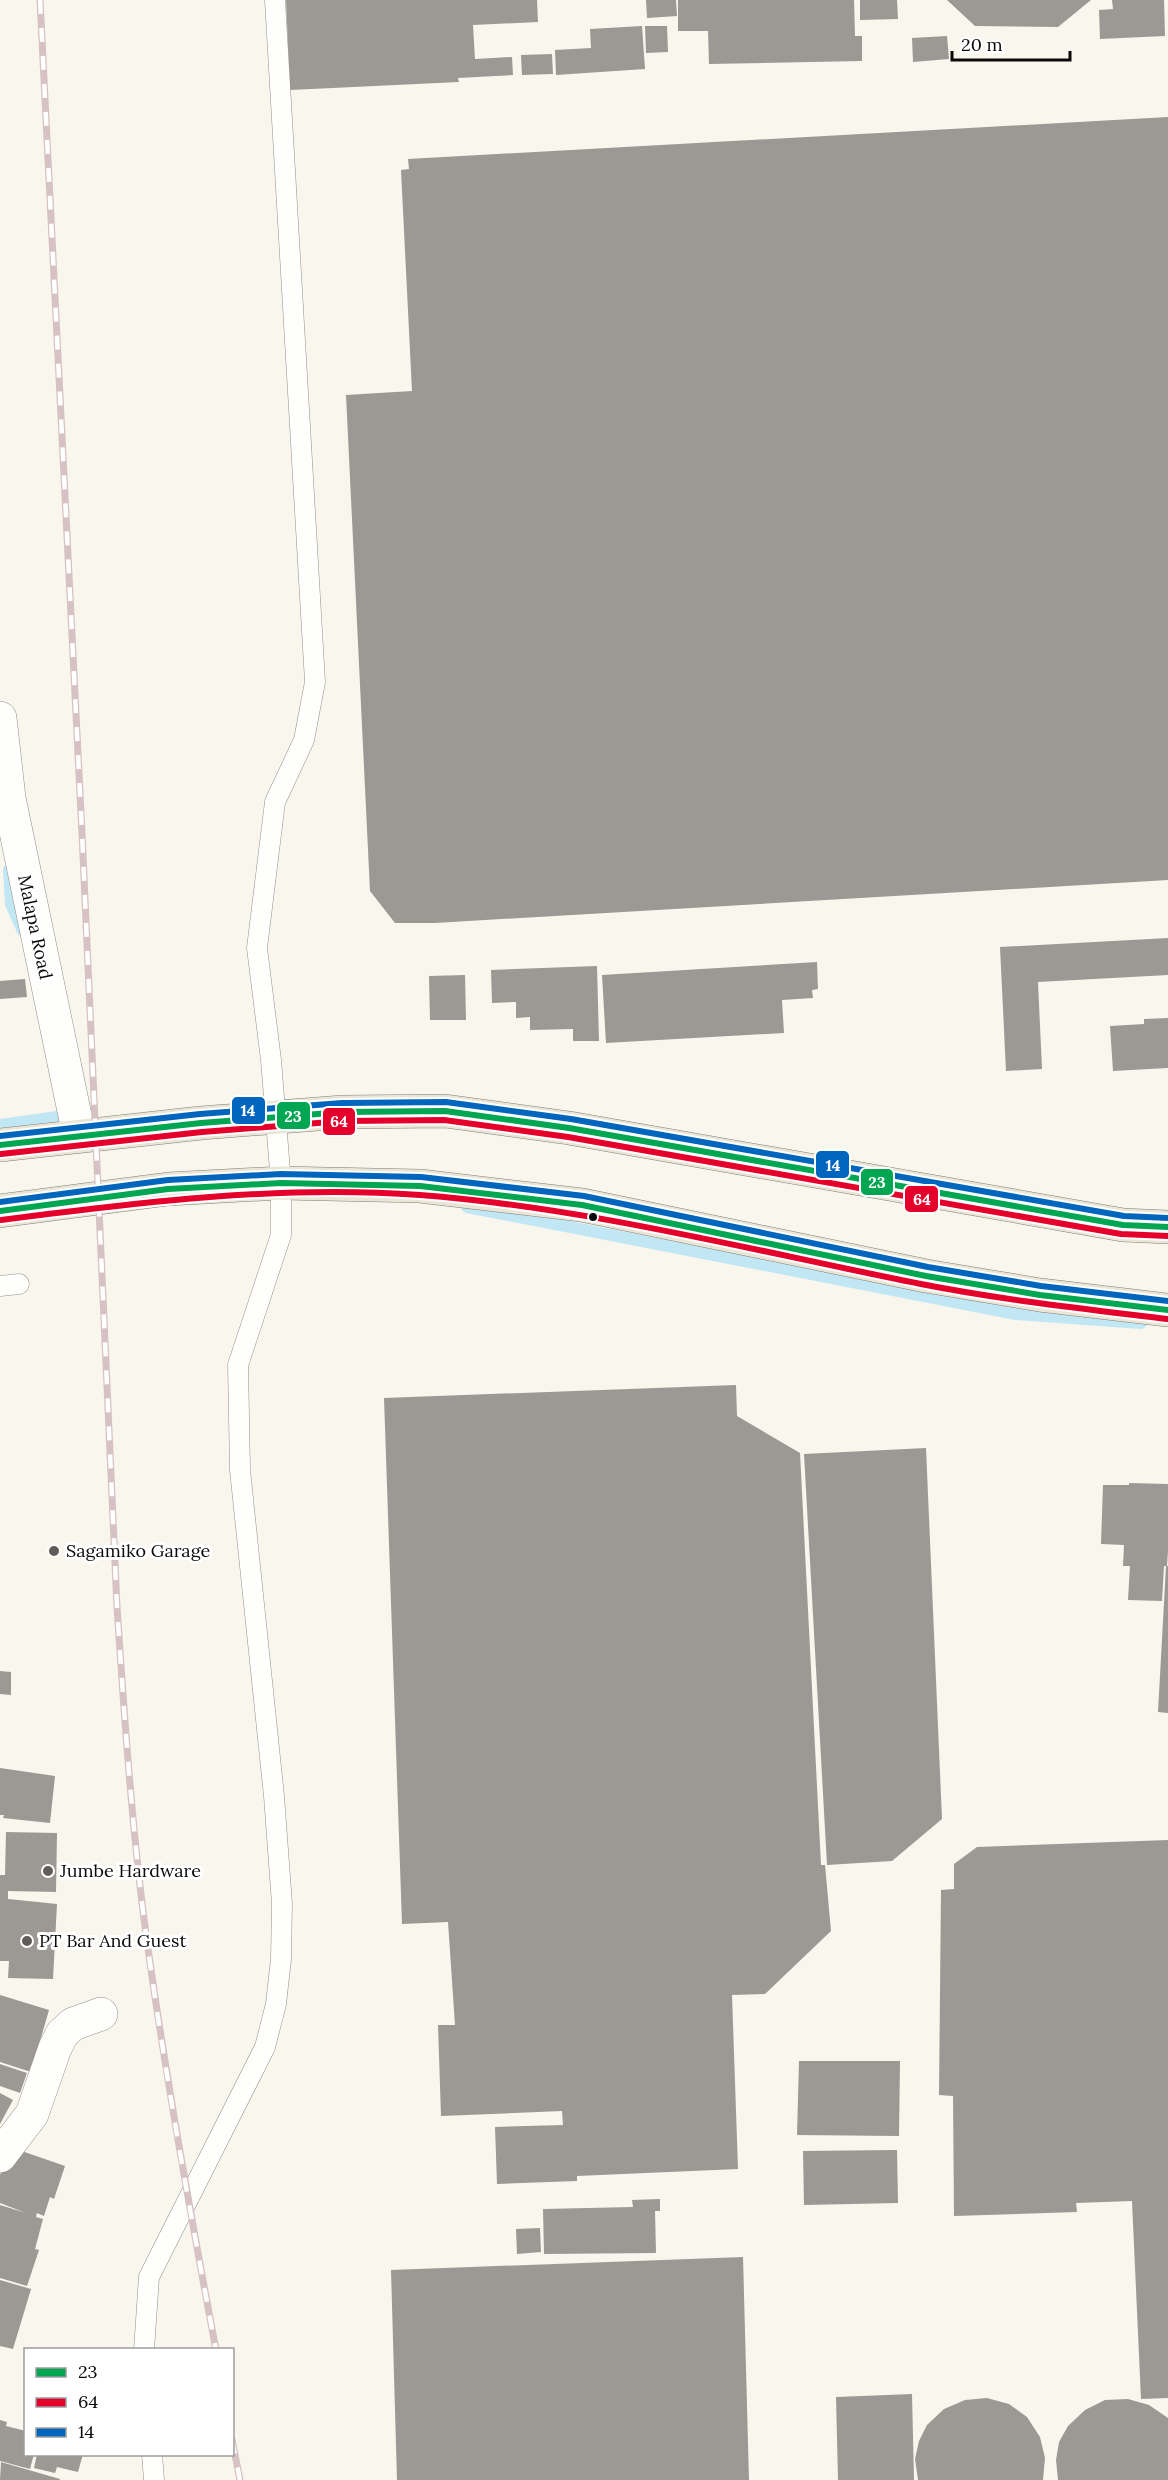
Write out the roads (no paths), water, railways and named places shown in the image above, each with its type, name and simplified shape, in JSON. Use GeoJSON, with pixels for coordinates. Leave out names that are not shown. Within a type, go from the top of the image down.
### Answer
{"type":"FeatureCollection","features":[{"type":"Feature","properties":{"kind":"main road"},"geometry":{"type":"LineString","coordinates":[[0,1145],[79,1135],[343,1112],[445,1111],[569,1128],[1123,1225],[1168,1227]]}},
{"type":"Feature","properties":{"kind":"main road"},"geometry":{"type":"LineString","coordinates":[[0,1211],[168,1189],[281,1183],[420,1186],[582,1205],[926,1276],[1040,1295],[1168,1310]]}},
{"type":"Feature","properties":{"kind":"street","name":"Malapa Road"},"geometry":{"type":"LineString","coordinates":[[0,718],[9,798],[79,1135]]}},
{"type":"Feature","properties":{"kind":"street"},"geometry":{"type":"LineString","coordinates":[[0,2156],[32,2114],[62,2034],[74,2024],[101,2014]]}},
{"type":"Feature","properties":{"kind":"lane"},"geometry":{"type":"LineString","coordinates":[[144,2348],[149,2277],[265,2047],[276,2004],[281,1959],[282,1904],[274,1796],[240,1470],[238,1365],[280,1235],[281,1183],[257,948],[275,802],[304,740],[315,682],[274,0]]}},
{"type":"Feature","properties":{"kind":"lane"},"geometry":{"type":"LineString","coordinates":[[152,2456],[154,2480]]}},
{"type":"Feature","properties":{"kind":"waterway"},"geometry":{"type":"LineString","coordinates":[[9,870],[11,904],[23,931]]}},
{"type":"Feature","properties":{"kind":"waterway"},"geometry":{"type":"LineString","coordinates":[[0,1125],[64,1116]]}},
{"type":"Feature","properties":{"kind":"waterway"},"geometry":{"type":"LineString","coordinates":[[467,1207],[1016,1314],[1141,1323]]}},
{"type":"Feature","properties":{"kind":"railway"},"geometry":{"type":"LineString","coordinates":[[40,0],[82,833],[117,1607],[125,1724],[135,1841],[151,1973],[177,2135],[216,2348]]}},
{"type":"Feature","properties":{"kind":"railway"},"geometry":{"type":"LineString","coordinates":[[234,2450],[240,2480]]}},
{"type":"Feature","properties":{"kind":"place","name":"Sagamiko Garage"},"geometry":{"type":"Point","coordinates":[54,1551]}},
{"type":"Feature","properties":{"kind":"place","name":"Jumbe Hardware"},"geometry":{"type":"Point","coordinates":[48,1871]}},
{"type":"Feature","properties":{"kind":"place","name":"PT Bar And Guest"},"geometry":{"type":"Point","coordinates":[27,1941]}}]}
